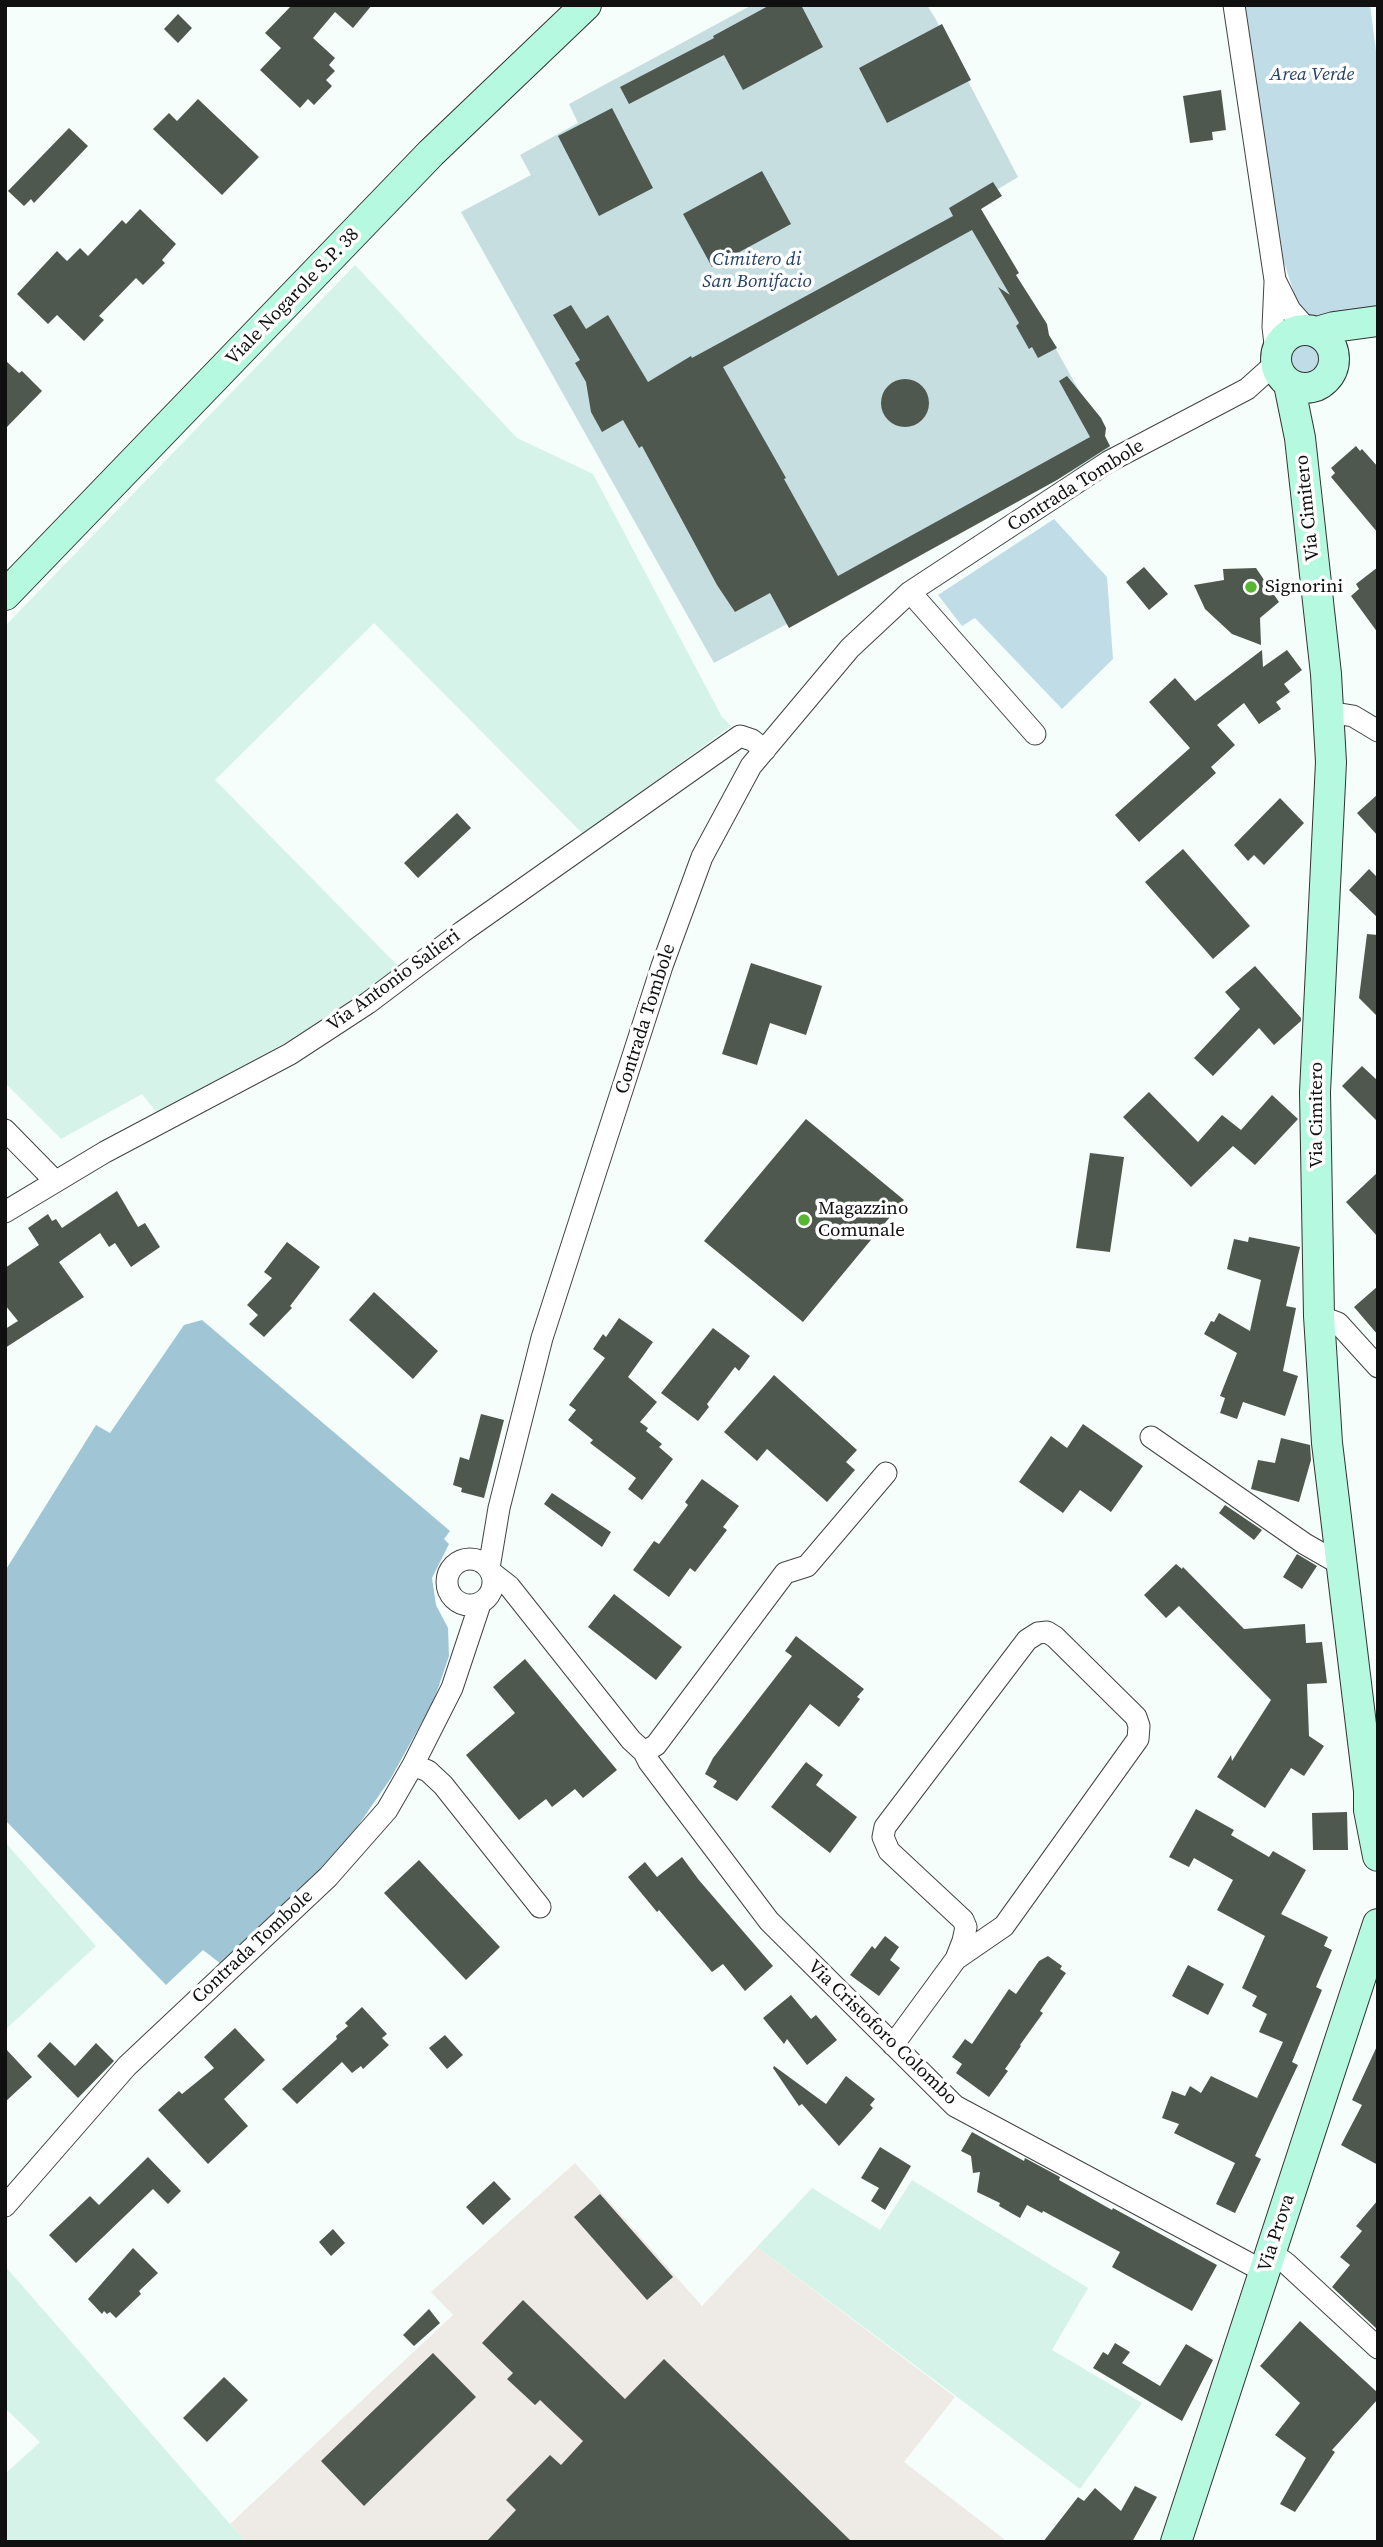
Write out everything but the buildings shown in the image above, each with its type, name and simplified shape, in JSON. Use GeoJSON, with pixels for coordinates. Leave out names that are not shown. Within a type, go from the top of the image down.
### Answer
{"type":"FeatureCollection","features":[{"type":"Feature","properties":{"kind":"street","name":"Viale Nogarole S.P. 38"},"geometry":{"type":"LineString","coordinates":[[5,595],[431,153],[586,5]]}},
{"type":"Feature","properties":{"kind":"street","name":"Via Cimitero"},"geometry":{"type":"LineString","coordinates":[[1234,5],[1275,280],[1273,327],[1296,372],[1300,438],[1326,674],[1331,762],[1315,1092],[1319,1316],[1327,1443],[1340,1564],[1373,1799],[1369,1810],[1378,1856]]}},
{"type":"Feature","properties":{"kind":"street","name":"Via Cimitero"},"geometry":{"type":"LineString","coordinates":[[1275,280],[1290,310],[1312,331]]}},
{"type":"Feature","properties":{"kind":"street"},"geometry":{"type":"LineString","coordinates":[[1296,372],[1284,338],[1290,333],[1378,322]]}},
{"type":"Feature","properties":{"kind":"street"},"geometry":{"type":"LineString","coordinates":[[1296,372],[1378,322]]}},
{"type":"Feature","properties":{"kind":"street"},"geometry":{"type":"LineString","coordinates":[[1296,372],[1333,349],[1329,342],[1312,331]]}},
{"type":"Feature","properties":{"kind":"street","name":"Contrada Tombole"},"geometry":{"type":"LineString","coordinates":[[490,1570],[499,1508],[542,1338],[662,967],[702,858],[751,766],[850,648],[910,592],[1108,461],[1247,389],[1296,372]]}},
{"type":"Feature","properties":{"kind":"street"},"geometry":{"type":"LineString","coordinates":[[910,592],[1035,734]]}},
{"type":"Feature","properties":{"kind":"street"},"geometry":{"type":"LineString","coordinates":[[1328,712],[1353,716],[1378,731]]}},
{"type":"Feature","properties":{"kind":"street","name":"Via Antonio Salieri"},"geometry":{"type":"LineString","coordinates":[[5,1212],[55,1181],[290,1054],[368,1003],[462,932],[740,736],[752,740],[765,750]]}},
{"type":"Feature","properties":{"kind":"street"},"geometry":{"type":"LineString","coordinates":[[5,1130],[55,1181]]}},
{"type":"Feature","properties":{"kind":"street"},"geometry":{"type":"LineString","coordinates":[[1319,1316],[1338,1323],[1378,1367]]}},
{"type":"Feature","properties":{"kind":"street"},"geometry":{"type":"LineString","coordinates":[[1151,1437],[1306,1544],[1340,1564]]}},
{"type":"Feature","properties":{"kind":"street"},"geometry":{"type":"LineString","coordinates":[[644,1752],[656,1745],[785,1573],[807,1566],[886,1473]]}},
{"type":"Feature","properties":{"kind":"street","name":"Contrada Tombole"},"geometry":{"type":"LineString","coordinates":[[459,1562],[479,1541],[499,1508]]}},
{"type":"Feature","properties":{"kind":"street"},"geometry":{"type":"LineString","coordinates":[[482,1603],[493,1588],[490,1570],[484,1563],[472,1559],[459,1562],[453,1566],[447,1578],[449,1592],[453,1598],[466,1605],[523,1603]]}},
{"type":"Feature","properties":{"kind":"street","name":"Via Cristoforo Colombo"},"geometry":{"type":"LineString","coordinates":[[490,1570],[501,1578],[523,1603],[631,1740],[644,1752],[769,1922],[955,2106],[1268,2262],[1287,2264],[1378,2348]]}},
{"type":"Feature","properties":{"kind":"street","name":"Contrada Tombole"},"geometry":{"type":"LineString","coordinates":[[449,1592],[460,1639],[461,1661]]}},
{"type":"Feature","properties":{"kind":"street","name":"Contrada Tombole"},"geometry":{"type":"LineString","coordinates":[[5,2206],[127,2066],[328,1877],[387,1810],[453,1688],[482,1603]]}},
{"type":"Feature","properties":{"kind":"street"},"geometry":{"type":"LineString","coordinates":[[956,1959],[993,1935],[1004,1926],[1138,1739],[1139,1726],[1136,1717],[1047,1632],[1038,1633],[1027,1640],[885,1827],[883,1837],[889,1851],[963,1920],[993,1935]]}},
{"type":"Feature","properties":{"kind":"street"},"geometry":{"type":"LineString","coordinates":[[413,1765],[428,1771],[443,1785],[540,1907]]}},
{"type":"Feature","properties":{"kind":"street"},"geometry":{"type":"LineString","coordinates":[[893,2045],[956,1959],[963,1941],[963,1920]]}},
{"type":"Feature","properties":{"kind":"street","name":"Via Prova"},"geometry":{"type":"LineString","coordinates":[[1176,2542],[1378,1924]]}},
{"type":"Feature","properties":{"kind":"shaded area"},"geometry":{"type":"Polygon","coordinates":[[[202,1320],[450,1531],[444,1539],[449,1544],[432,1578],[436,1605],[448,1628],[449,1656],[434,1700],[391,1778],[355,1830],[317,1873],[221,1964],[203,1950],[166,1985],[5,1820],[5,1571],[96,1425],[110,1433],[184,1325],[202,1320]]]}},
{"type":"Feature","properties":{"kind":"shaded area"},"geometry":{"type":"Polygon","coordinates":[[[575,2163],[702,2306],[757,2247],[955,2397],[904,2462],[1008,2542],[246,2542],[230,2524],[453,2315],[431,2292],[575,2163]]]}},
{"type":"Feature","properties":{"kind":"green space","name":"Cimitero di San Bonifacio"},"geometry":{"type":"Polygon","coordinates":[[[752,5],[927,5],[1018,177],[975,203],[1112,450],[714,663],[461,212],[531,175],[520,155],[578,123],[569,104],[752,5]]]}},
{"type":"Feature","properties":{"kind":"green space","name":"Area Verde"},"geometry":{"type":"Polygon","coordinates":[[[1234,5],[1370,5],[1378,51],[1378,306],[1366,312],[1302,317],[1266,208],[1234,5]]]}},
{"type":"Feature","properties":{"kind":"green space"},"geometry":{"type":"Polygon","coordinates":[[[355,265],[517,438],[593,474],[722,717],[731,726],[583,834],[374,623],[215,780],[400,968],[290,1040],[157,1113],[142,1094],[61,1139],[5,1083],[5,626],[355,265]]]}},
{"type":"Feature","properties":{"kind":"green space"},"geometry":{"type":"Polygon","coordinates":[[[1305,342],[1316,347],[1321,358],[1316,369],[1305,374],[1294,369],[1289,358],[1294,347],[1305,342]]]}},
{"type":"Feature","properties":{"kind":"green space"},"geometry":{"type":"Polygon","coordinates":[[[1054,519],[1107,577],[1113,659],[1062,709],[975,618],[962,626],[938,595],[1054,519]]]}},
{"type":"Feature","properties":{"kind":"green space"},"geometry":{"type":"Polygon","coordinates":[[[5,1842],[96,1946],[5,2030],[5,1842]]]}},
{"type":"Feature","properties":{"kind":"green space"},"geometry":{"type":"Polygon","coordinates":[[[912,2180],[1088,2288],[1052,2350],[1142,2403],[1080,2489],[757,2247],[812,2188],[880,2230],[912,2180]]]}},
{"type":"Feature","properties":{"kind":"green space"},"geometry":{"type":"Polygon","coordinates":[[[5,2266],[246,2542],[5,2542],[5,2474],[40,2442],[5,2408],[5,2266]]]}},
{"type":"Feature","properties":{"kind":"place","name":"Signorini"},"geometry":{"type":"Point","coordinates":[1251,587]}},
{"type":"Feature","properties":{"kind":"place","name":"Magazzino Comunale"},"geometry":{"type":"Point","coordinates":[804,1220]}}]}
